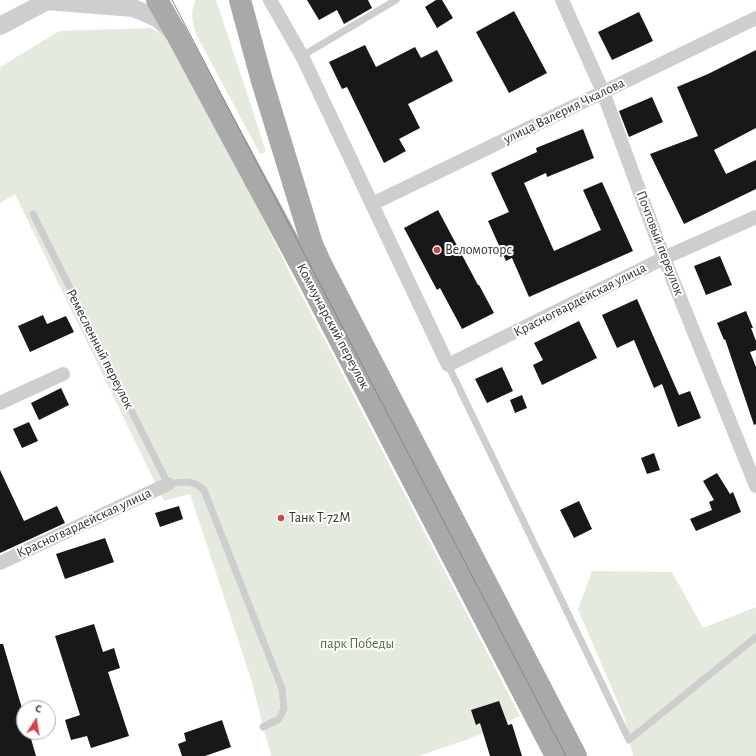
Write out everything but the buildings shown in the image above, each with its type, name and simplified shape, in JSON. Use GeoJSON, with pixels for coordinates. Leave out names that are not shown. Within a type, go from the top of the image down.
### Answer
{"type":"FeatureCollection","features":[{"type":"Feature","properties":{"kind":"main road","name":"Коммунарский переулок"},"geometry":{"type":"LineString","coordinates":[[157,0],[353,346],[512,651]]}},
{"type":"Feature","properties":{"kind":"main road","name":"Коммунарский переулок"},"geometry":{"type":"LineString","coordinates":[[240,0],[262,81],[312,244],[353,346]]}},
{"type":"Feature","properties":{"kind":"main road"},"geometry":{"type":"LineString","coordinates":[[512,651],[556,756]]}},
{"type":"Feature","properties":{"kind":"main road"},"geometry":{"type":"LineString","coordinates":[[512,651],[576,756]]}},
{"type":"Feature","properties":{"kind":"street"},"geometry":{"type":"LineString","coordinates":[[0,26],[47,0],[133,8],[157,18],[177,35]]}},
{"type":"Feature","properties":{"kind":"street"},"geometry":{"type":"LineString","coordinates":[[270,0],[302,56],[448,365]]}},
{"type":"Feature","properties":{"kind":"street","name":"Почтовый переулок"},"geometry":{"type":"LineString","coordinates":[[562,0],[603,92],[664,258],[752,463],[756,486]]}},
{"type":"Feature","properties":{"kind":"street","name":"улица Валерия Чкалова"},"geometry":{"type":"LineString","coordinates":[[372,204],[756,18]]}},
{"type":"Feature","properties":{"kind":"street","name":"Красногвардейская улица"},"geometry":{"type":"LineString","coordinates":[[448,365],[664,258],[756,217]]}},
{"type":"Feature","properties":{"kind":"street"},"geometry":{"type":"LineString","coordinates":[[0,403],[63,374]]}},
{"type":"Feature","properties":{"kind":"street","name":"Красногвардейская улица"},"geometry":{"type":"LineString","coordinates":[[0,563],[168,484]]}},
{"type":"Feature","properties":{"kind":"lane"},"geometry":{"type":"LineString","coordinates":[[302,56],[396,0]]}},
{"type":"Feature","properties":{"kind":"lane","name":"Ремесленный переулок"},"geometry":{"type":"LineString","coordinates":[[33,214],[168,484]]}},
{"type":"Feature","properties":{"kind":"lane"},"geometry":{"type":"LineString","coordinates":[[448,365],[629,740],[756,637]]}},
{"type":"Feature","properties":{"kind":"lane"},"geometry":{"type":"LineString","coordinates":[[168,484],[191,482],[199,485],[204,490],[282,689],[284,708],[279,719],[263,726]]}},
{"type":"Feature","properties":{"kind":"green space"},"geometry":{"type":"Polygon","coordinates":[[[196,0],[216,0],[265,148],[265,152],[262,154],[259,152],[197,36],[192,18],[196,0]]]}},
{"type":"Feature","properties":{"kind":"green space","name":"парк Победы"},"geometry":{"type":"Polygon","coordinates":[[[151,28],[165,36],[233,159],[292,277],[520,716],[469,739],[419,756],[271,756],[251,679],[190,494],[164,501],[15,194],[0,203],[0,67],[59,31],[151,28]]]}},
{"type":"Feature","properties":{"kind":"green space"},"geometry":{"type":"Polygon","coordinates":[[[592,571],[672,572],[703,628],[756,607],[756,756],[633,756],[625,719],[578,609],[592,571]]]}},
{"type":"Feature","properties":{"kind":"tram line"},"geometry":{"type":"LineString","coordinates":[[172,0],[566,756]]}},
{"type":"Feature","properties":{"kind":"place","name":"Веломоторс"},"geometry":{"type":"Point","coordinates":[437,250]}},
{"type":"Feature","properties":{"kind":"place","name":"Танк Т-72М"},"geometry":{"type":"Point","coordinates":[281,518]}}]}
